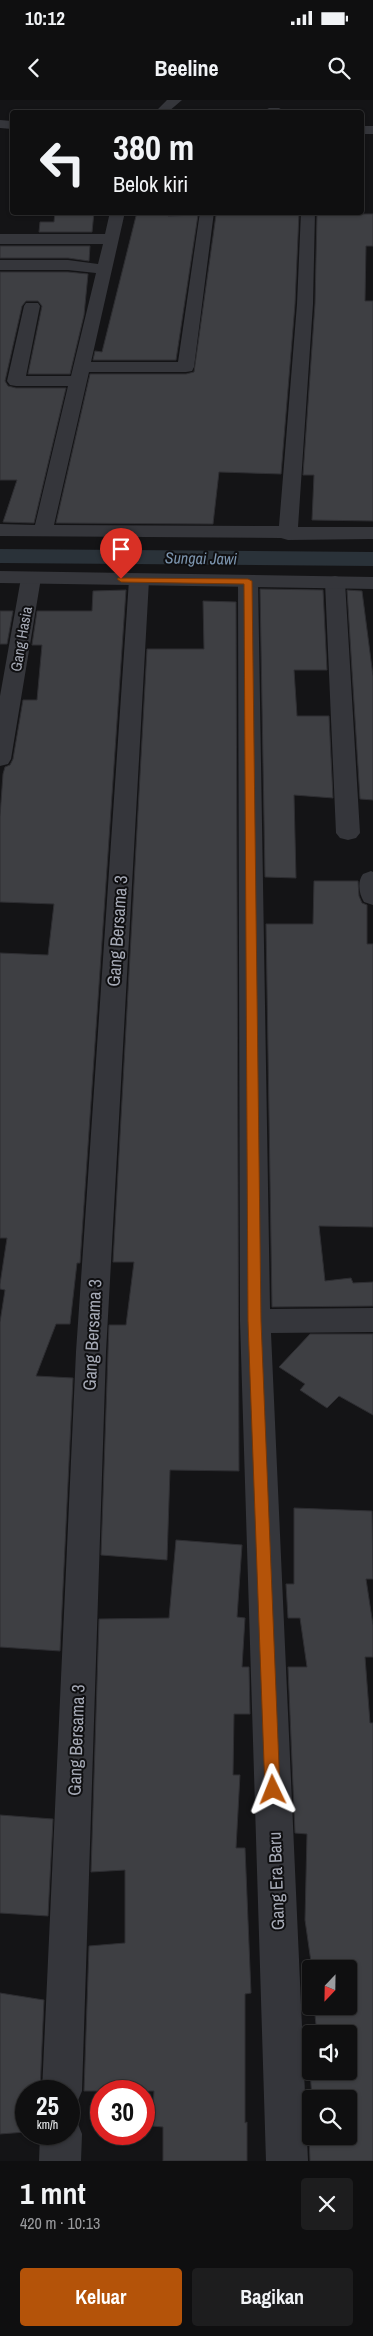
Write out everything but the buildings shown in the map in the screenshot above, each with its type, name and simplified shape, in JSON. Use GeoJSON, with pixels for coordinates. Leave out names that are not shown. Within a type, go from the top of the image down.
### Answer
{"type":"FeatureCollection","features":[{"type":"Feature","properties":{"kind":"street"},"geometry":{"type":"LineString","coordinates":[[163,110],[175,100]]}},
{"type":"Feature","properties":{"kind":"street"},"geometry":{"type":"LineString","coordinates":[[43,530],[117,215]]}},
{"type":"Feature","properties":{"kind":"street"},"geometry":{"type":"LineString","coordinates":[[16,381],[80,374],[186,367],[207,215]]}},
{"type":"Feature","properties":{"kind":"street"},"geometry":{"type":"LineString","coordinates":[[288,534],[305,304],[308,215]]}},
{"type":"Feature","properties":{"kind":"street"},"geometry":{"type":"LineString","coordinates":[[0,239],[111,239]]}},
{"type":"Feature","properties":{"kind":"street"},"geometry":{"type":"LineString","coordinates":[[0,265],[68,266],[104,270]]}},
{"type":"Feature","properties":{"kind":"street"},"geometry":{"type":"LineString","coordinates":[[11,399],[32,306]]}},
{"type":"Feature","properties":{"kind":"street"},"geometry":{"type":"LineString","coordinates":[[0,530],[288,534],[373,533]]}},
{"type":"Feature","properties":{"kind":"street"},"geometry":{"type":"LineString","coordinates":[[0,577],[373,582]]}},
{"type":"Feature","properties":{"kind":"street","name":"Gang Hasia"},"geometry":{"type":"LineString","coordinates":[[0,759],[31,578]]}},
{"type":"Feature","properties":{"kind":"street","name":"Gang Bersama 3"},"geometry":{"type":"LineString","coordinates":[[62,2080],[91,1352],[140,580]]}},
{"type":"Feature","properties":{"kind":"street","name":"Gang Era Baru"},"geometry":{"type":"LineString","coordinates":[[248,581],[254,1321],[287,2161]]}},
{"type":"Feature","properties":{"kind":"street"},"geometry":{"type":"LineString","coordinates":[[334,582],[348,833]]}},
{"type":"Feature","properties":{"kind":"street"},"geometry":{"type":"LineString","coordinates":[[254,1321],[373,1320]]}},
{"type":"Feature","properties":{"kind":"street"},"geometry":{"type":"LineString","coordinates":[[60,2161],[61,2145]]}},
{"type":"Feature","properties":{"kind":"waterway","name":"Sungai Jawi"},"geometry":{"type":"LineString","coordinates":[[0,556],[373,559]]}},
{"type":"Feature","properties":{"kind":"route"},"geometry":{"type":"LineString","coordinates":[[121,579],[248,581],[254,1321],[273,1790]]}}]}
